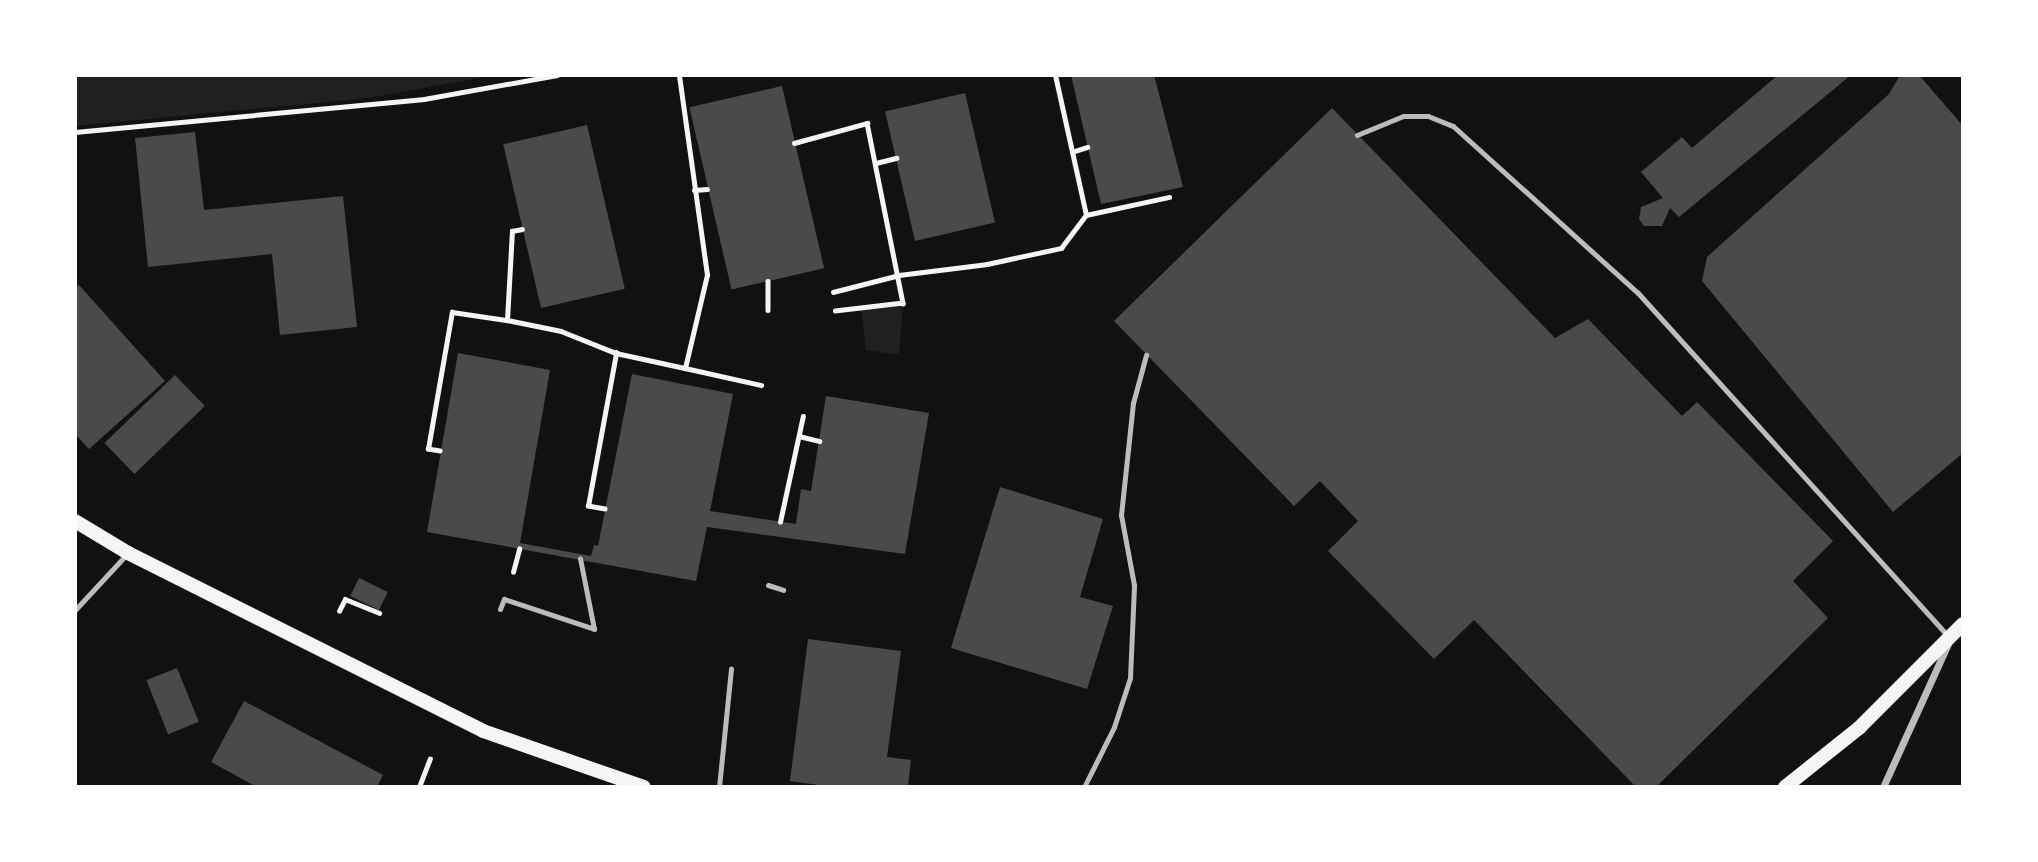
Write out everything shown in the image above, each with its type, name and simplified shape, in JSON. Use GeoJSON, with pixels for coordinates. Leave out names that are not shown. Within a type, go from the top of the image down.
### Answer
{"type":"FeatureCollection","features":[{"type":"Feature","properties":{"kind":"main road"},"geometry":{"type":"LineString","coordinates":[[75,521],[128,553],[483,730],[644,787]]}},
{"type":"Feature","properties":{"kind":"main road"},"geometry":{"type":"LineString","coordinates":[[1785,787],[1860,728],[1963,624]]}},
{"type":"Feature","properties":{"kind":"street"},"geometry":{"type":"LineString","coordinates":[[1883,787],[1950,639]]}},
{"type":"Feature","properties":{"kind":"lane"},"geometry":{"type":"LineString","coordinates":[[1357,135],[1403,116],[1428,116],[1453,126],[1638,293],[1904,582],[1950,639]]}},
{"type":"Feature","properties":{"kind":"lane"},"geometry":{"type":"LineString","coordinates":[[1084,787],[1114,727],[1130,678],[1134,585],[1121,515],[1133,402],[1146,355]]}},
{"type":"Feature","properties":{"kind":"lane"},"geometry":{"type":"LineString","coordinates":[[75,611],[128,553]]}},
{"type":"Feature","properties":{"kind":"lane"},"geometry":{"type":"LineString","coordinates":[[500,609],[504,599],[594,629],[580,558]]}},
{"type":"Feature","properties":{"kind":"lane"},"geometry":{"type":"LineString","coordinates":[[768,585],[783,590]]}},
{"type":"Feature","properties":{"kind":"lane"},"geometry":{"type":"LineString","coordinates":[[719,787],[730,669]]}},
{"type":"Feature","properties":{"kind":"path"},"geometry":{"type":"LineString","coordinates":[[75,132],[424,99],[557,75]]}},
{"type":"Feature","properties":{"kind":"path"},"geometry":{"type":"LineString","coordinates":[[679,75],[707,275],[685,368]]}},
{"type":"Feature","properties":{"kind":"path"},"geometry":{"type":"LineString","coordinates":[[1055,75],[1086,215]]}},
{"type":"Feature","properties":{"kind":"path"},"geometry":{"type":"LineString","coordinates":[[794,143],[867,123],[903,303],[835,311]]}},
{"type":"Feature","properties":{"kind":"path"},"geometry":{"type":"LineString","coordinates":[[1072,152],[1087,147]]}},
{"type":"Feature","properties":{"kind":"path"},"geometry":{"type":"LineString","coordinates":[[876,163],[896,158]]}},
{"type":"Feature","properties":{"kind":"path"},"geometry":{"type":"LineString","coordinates":[[694,191],[707,188]]}},
{"type":"Feature","properties":{"kind":"path"},"geometry":{"type":"LineString","coordinates":[[833,292],[898,275],[1061,248],[1086,215],[1169,197]]}},
{"type":"Feature","properties":{"kind":"path"},"geometry":{"type":"LineString","coordinates":[[507,320],[512,231],[522,229]]}},
{"type":"Feature","properties":{"kind":"path"},"geometry":{"type":"LineString","coordinates":[[768,281],[768,310]]}},
{"type":"Feature","properties":{"kind":"path"},"geometry":{"type":"LineString","coordinates":[[440,451],[428,449],[452,312],[561,331],[616,353],[761,385]]}},
{"type":"Feature","properties":{"kind":"path"},"geometry":{"type":"LineString","coordinates":[[605,509],[588,506],[616,353]]}},
{"type":"Feature","properties":{"kind":"path"},"geometry":{"type":"LineString","coordinates":[[780,522],[803,416]]}},
{"type":"Feature","properties":{"kind":"path"},"geometry":{"type":"LineString","coordinates":[[799,436],[819,441]]}},
{"type":"Feature","properties":{"kind":"path"},"geometry":{"type":"LineString","coordinates":[[340,611],[345,599],[379,613]]}},
{"type":"Feature","properties":{"kind":"path"},"geometry":{"type":"LineString","coordinates":[[419,787],[429,759]]}},
{"type":"Feature","properties":{"kind":"shaded area"},"geometry":{"type":"Polygon","coordinates":[[[75,75],[496,75],[368,98],[75,126],[75,75]]]}},
{"type":"Feature","properties":{"kind":"shaded area"},"geometry":{"type":"Polygon","coordinates":[[[903,303],[899,355],[866,350],[861,307],[903,303]]]}},
{"type":"Feature","properties":{"kind":"building"},"geometry":{"type":"Polygon","coordinates":[[[1071,75],[1154,75],[1183,187],[1101,204],[1071,75]]]}},
{"type":"Feature","properties":{"kind":"building"},"geometry":{"type":"Polygon","coordinates":[[[1778,75],[1851,75],[1679,217],[1670,208],[1662,226],[1644,226],[1639,219],[1641,207],[1663,198],[1641,172],[1682,137],[1692,148],[1778,75]]]}},
{"type":"Feature","properties":{"kind":"building"},"geometry":{"type":"Polygon","coordinates":[[[1919,75],[1963,126],[1963,453],[1893,512],[1702,281],[1707,257],[1889,94],[1899,77],[1919,75]]]}},
{"type":"Feature","properties":{"kind":"building"},"geometry":{"type":"Polygon","coordinates":[[[782,86],[824,268],[732,290],[689,107],[782,86]]]}},
{"type":"Feature","properties":{"kind":"building"},"geometry":{"type":"Polygon","coordinates":[[[965,93],[995,223],[915,241],[885,111],[965,93]]]}},
{"type":"Feature","properties":{"kind":"building"},"geometry":{"type":"Polygon","coordinates":[[[1332,108],[1555,338],[1588,319],[1682,416],[1697,402],[1833,541],[1793,581],[1828,618],[1656,787],[1636,787],[1474,620],[1434,659],[1328,551],[1358,521],[1320,481],[1294,506],[1114,321],[1332,108]]]}},
{"type":"Feature","properties":{"kind":"building"},"geometry":{"type":"Polygon","coordinates":[[[587,125],[625,289],[541,308],[503,144],[587,125]]]}},
{"type":"Feature","properties":{"kind":"building"},"geometry":{"type":"Polygon","coordinates":[[[195,132],[204,210],[343,196],[357,327],[280,335],[272,254],[148,267],[135,138],[195,132]]]}},
{"type":"Feature","properties":{"kind":"building"},"geometry":{"type":"Polygon","coordinates":[[[79,285],[165,381],[89,449],[75,434],[75,288],[79,285]]]}},
{"type":"Feature","properties":{"kind":"building"},"geometry":{"type":"Polygon","coordinates":[[[458,353],[550,370],[520,543],[591,556],[594,545],[598,546],[632,374],[733,394],[710,511],[796,524],[801,489],[811,491],[826,396],[929,413],[905,554],[707,527],[696,581],[427,532],[458,353]]]}},
{"type":"Feature","properties":{"kind":"building"},"geometry":{"type":"Polygon","coordinates":[[[175,375],[205,406],[134,474],[105,443],[175,375]]]}},
{"type":"Feature","properties":{"kind":"building"},"geometry":{"type":"Polygon","coordinates":[[[1000,487],[1103,519],[1080,597],[1113,606],[1087,689],[951,648],[1000,487]]]}},
{"type":"Feature","properties":{"kind":"building"},"geometry":{"type":"Polygon","coordinates":[[[359,578],[388,592],[379,610],[350,596],[359,578]]]}},
{"type":"Feature","properties":{"kind":"building"},"geometry":{"type":"Polygon","coordinates":[[[808,639],[901,651],[887,757],[911,760],[908,787],[833,787],[790,781],[808,639]]]}},
{"type":"Feature","properties":{"kind":"building"},"geometry":{"type":"Polygon","coordinates":[[[177,668],[199,722],[168,734],[146,680],[177,668]]]}},
{"type":"Feature","properties":{"kind":"building"},"geometry":{"type":"Polygon","coordinates":[[[244,701],[383,775],[377,787],[257,787],[211,762],[244,701]]]}}]}
